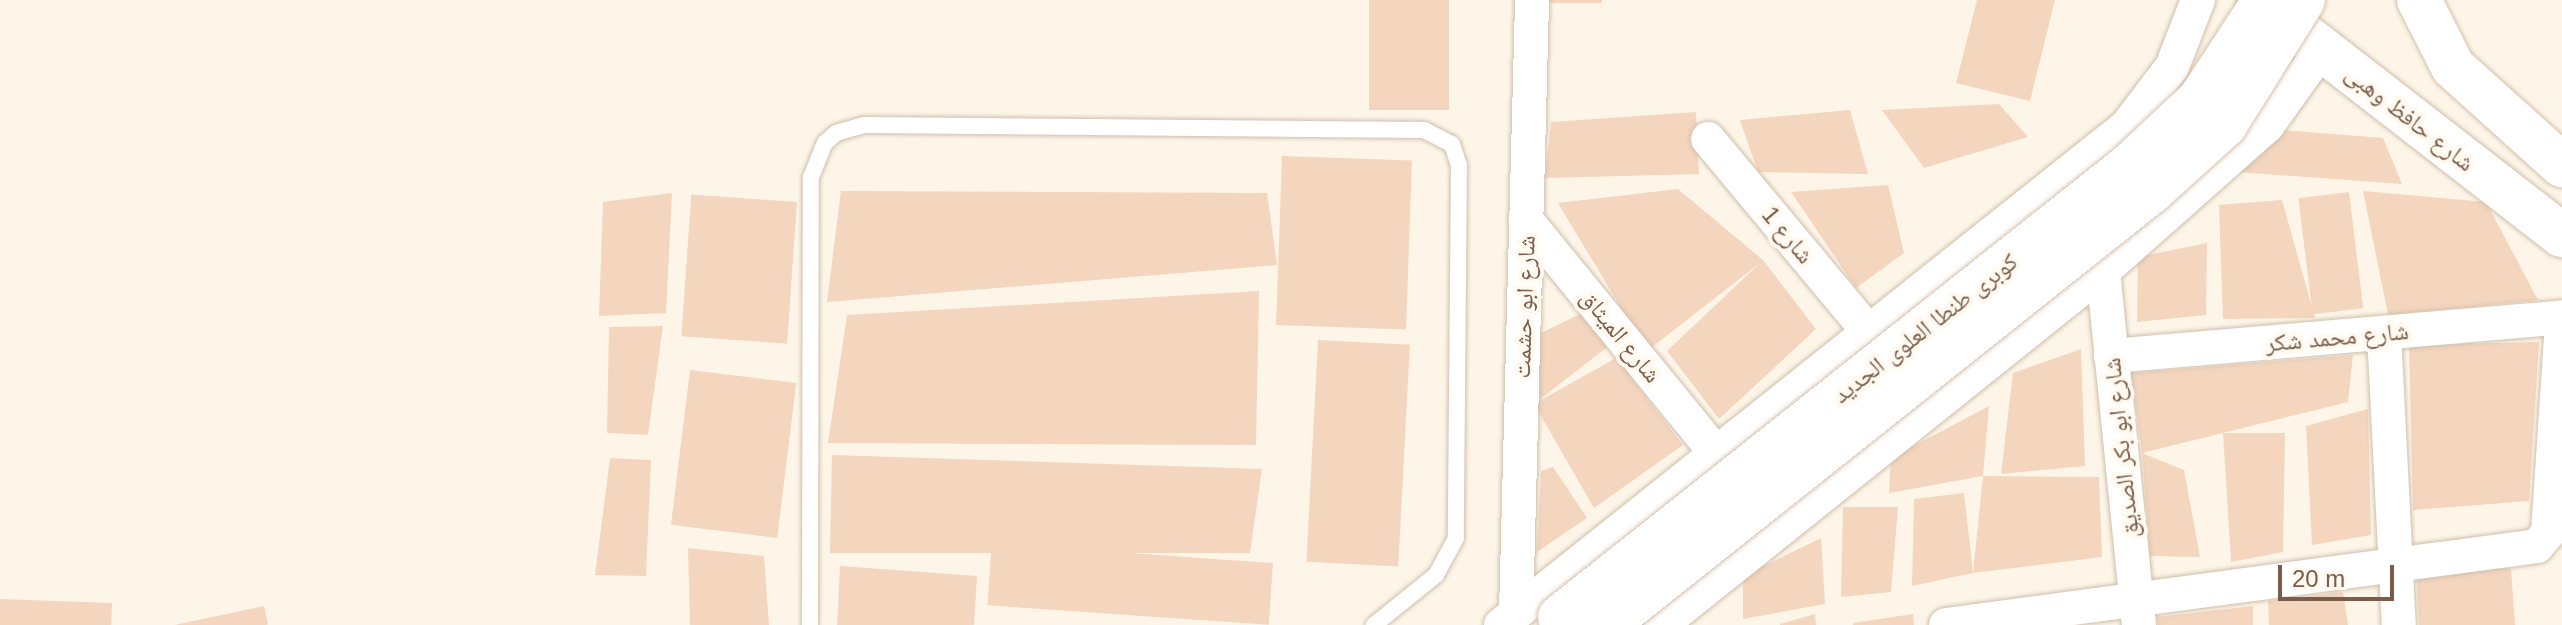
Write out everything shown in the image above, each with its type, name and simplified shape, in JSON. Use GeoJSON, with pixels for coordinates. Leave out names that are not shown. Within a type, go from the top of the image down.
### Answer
{"type":"FeatureCollection","features":[{"type":"Feature","properties":{"kind":"main road","name":"شارع حافظ وهبى"},"geometry":{"type":"LineString","coordinates":[[2258,0],[2562,235]]}},
{"type":"Feature","properties":{"kind":"main road","name":"كوبرى طنطا العلوى الجديد"},"geometry":{"type":"LineString","coordinates":[[1532,620],[2130,165],[2200,99],[2265,0]]}},
{"type":"Feature","properties":{"kind":"main road","name":"كوبرى طنطا العلوى الجديد"},"geometry":{"type":"LineString","coordinates":[[1606,625],[2173,172],[2225,125],[2303,0]]}},
{"type":"Feature","properties":{"kind":"main road"},"geometry":{"type":"LineString","coordinates":[[2419,0],[2453,67],[2562,165]]}},
{"type":"Feature","properties":{"kind":"street","name":"شارع ابو حشمت"},"geometry":{"type":"LineString","coordinates":[[1532,0],[1526,220],[1532,620]]}},
{"type":"Feature","properties":{"kind":"street"},"geometry":{"type":"LineString","coordinates":[[1532,620],[1716,453],[2127,126],[2172,67],[2198,0]]}},
{"type":"Feature","properties":{"kind":"street"},"geometry":{"type":"LineString","coordinates":[[1661,625],[2103,271],[2267,126],[2322,49]]}},
{"type":"Feature","properties":{"kind":"street","name":"شارع 1"},"geometry":{"type":"LineString","coordinates":[[1708,139],[1869,332]]}},
{"type":"Feature","properties":{"kind":"street","name":"شارع الميثاق"},"geometry":{"type":"LineString","coordinates":[[1526,220],[1716,453]]}},
{"type":"Feature","properties":{"kind":"street","name":"شارع ابو بكر الصديق"},"geometry":{"type":"LineString","coordinates":[[2103,271],[2138,612]]}},
{"type":"Feature","properties":{"kind":"street"},"geometry":{"type":"LineString","coordinates":[[1946,625],[2138,612],[2395,566],[2537,546],[2548,533],[2562,318]]}},
{"type":"Feature","properties":{"kind":"street","name":"شارع محمد شكر"},"geometry":{"type":"LineString","coordinates":[[2111,356],[2562,318]]}},
{"type":"Feature","properties":{"kind":"street"},"geometry":{"type":"LineString","coordinates":[[2384,333],[2399,625]]}},
{"type":"Feature","properties":{"kind":"lane"},"geometry":{"type":"LineString","coordinates":[[810,625],[811,177],[825,143],[836,133],[864,125],[1424,130],[1452,144],[1459,165],[1456,538],[1436,575],[1396,618],[1374,625]]}},
{"type":"Feature","properties":{"kind":"building"},"geometry":{"type":"Polygon","coordinates":[[[1369,0],[1449,0],[1449,110],[1369,110],[1369,0]]]}},
{"type":"Feature","properties":{"kind":"building"},"geometry":{"type":"Polygon","coordinates":[[[1548,0],[1602,0],[1602,3],[1548,3],[1548,0]]]}},
{"type":"Feature","properties":{"kind":"building"},"geometry":{"type":"Polygon","coordinates":[[[1977,0],[2055,0],[2030,101],[1956,83],[1977,0]]]}},
{"type":"Feature","properties":{"kind":"building"},"geometry":{"type":"Polygon","coordinates":[[[1999,104],[2028,137],[1924,168],[1882,110],[1999,104]]]}},
{"type":"Feature","properties":{"kind":"building"},"geometry":{"type":"Polygon","coordinates":[[[1850,110],[1868,174],[1758,172],[1740,120],[1850,110]]]}},
{"type":"Feature","properties":{"kind":"building"},"geometry":{"type":"Polygon","coordinates":[[[1696,112],[1699,174],[1545,178],[1551,122],[1696,112]]]}},
{"type":"Feature","properties":{"kind":"building"},"geometry":{"type":"Polygon","coordinates":[[[2194,123],[2383,138],[2402,184],[2238,172],[2194,123]]]}},
{"type":"Feature","properties":{"kind":"building"},"geometry":{"type":"Polygon","coordinates":[[[1282,156],[1412,161],[1406,329],[1276,325],[1282,156]]]}},
{"type":"Feature","properties":{"kind":"building"},"geometry":{"type":"Polygon","coordinates":[[[1888,185],[1904,253],[1856,288],[1791,192],[1888,185]]]}},
{"type":"Feature","properties":{"kind":"building"},"geometry":{"type":"Polygon","coordinates":[[[1678,189],[1763,260],[1816,329],[1719,419],[1667,351],[1760,263],[1647,351],[1558,203],[1678,189]]]}},
{"type":"Feature","properties":{"kind":"building"},"geometry":{"type":"Polygon","coordinates":[[[841,191],[1267,193],[1277,265],[827,302],[841,191]]]}},
{"type":"Feature","properties":{"kind":"building"},"geometry":{"type":"Polygon","coordinates":[[[2363,191],[2486,202],[2538,300],[2388,315],[2363,191]]]}},
{"type":"Feature","properties":{"kind":"building"},"geometry":{"type":"Polygon","coordinates":[[[2349,192],[2363,308],[2313,314],[2298,198],[2349,192]]]}},
{"type":"Feature","properties":{"kind":"building"},"geometry":{"type":"Polygon","coordinates":[[[672,193],[666,313],[599,316],[603,202],[672,193]]]}},
{"type":"Feature","properties":{"kind":"building"},"geometry":{"type":"Polygon","coordinates":[[[691,195],[797,202],[787,344],[681,336],[691,195]]]}},
{"type":"Feature","properties":{"kind":"building"},"geometry":{"type":"Polygon","coordinates":[[[2282,200],[2315,318],[2223,319],[2219,205],[2282,200]]]}},
{"type":"Feature","properties":{"kind":"building"},"geometry":{"type":"Polygon","coordinates":[[[2207,243],[2206,315],[2137,322],[2138,257],[2207,243]]]}},
{"type":"Feature","properties":{"kind":"building"},"geometry":{"type":"Polygon","coordinates":[[[1259,291],[1256,445],[828,443],[847,315],[1259,291]]]}},
{"type":"Feature","properties":{"kind":"building"},"geometry":{"type":"Polygon","coordinates":[[[1582,313],[1611,344],[1534,404],[1535,336],[1582,313]]]}},
{"type":"Feature","properties":{"kind":"building"},"geometry":{"type":"Polygon","coordinates":[[[663,326],[648,435],[607,433],[609,327],[663,326]]]}},
{"type":"Feature","properties":{"kind":"building"},"geometry":{"type":"Polygon","coordinates":[[[1318,340],[1410,345],[1398,567],[1306,562],[1318,340]]]}},
{"type":"Feature","properties":{"kind":"building"},"geometry":{"type":"Polygon","coordinates":[[[2539,342],[2529,501],[2413,510],[2409,345],[2539,342]]]}},
{"type":"Feature","properties":{"kind":"building"},"geometry":{"type":"Polygon","coordinates":[[[2081,349],[2085,466],[2001,474],[2013,373],[2081,349]]]}},
{"type":"Feature","properties":{"kind":"building"},"geometry":{"type":"Polygon","coordinates":[[[2353,355],[2348,402],[2142,453],[2131,373],[2353,355]]]}},
{"type":"Feature","properties":{"kind":"building"},"geometry":{"type":"Polygon","coordinates":[[[1616,358],[1683,445],[1594,508],[1534,404],[1616,358]]]}},
{"type":"Feature","properties":{"kind":"building"},"geometry":{"type":"Polygon","coordinates":[[[690,370],[796,383],[777,538],[671,525],[690,370]]]}},
{"type":"Feature","properties":{"kind":"building"},"geometry":{"type":"Polygon","coordinates":[[[1989,406],[1983,476],[1889,493],[1891,458],[1989,406]]]}},
{"type":"Feature","properties":{"kind":"building"},"geometry":{"type":"Polygon","coordinates":[[[2368,409],[2371,535],[2312,545],[2306,426],[2368,409]]]}},
{"type":"Feature","properties":{"kind":"building"},"geometry":{"type":"Polygon","coordinates":[[[2223,433],[2285,433],[2283,552],[2231,562],[2223,433]]]}},
{"type":"Feature","properties":{"kind":"building"},"geometry":{"type":"Polygon","coordinates":[[[2142,453],[2184,470],[2200,557],[2150,556],[2142,453]]]}},
{"type":"Feature","properties":{"kind":"building"},"geometry":{"type":"Polygon","coordinates":[[[832,455],[1262,469],[1250,553],[830,553],[832,455]]]}},
{"type":"Feature","properties":{"kind":"building"},"geometry":{"type":"Polygon","coordinates":[[[610,458],[651,460],[646,576],[595,575],[610,458]]]}},
{"type":"Feature","properties":{"kind":"building"},"geometry":{"type":"Polygon","coordinates":[[[1553,467],[1587,518],[1537,552],[1541,471],[1553,467]]]}},
{"type":"Feature","properties":{"kind":"building"},"geometry":{"type":"Polygon","coordinates":[[[1983,476],[2099,477],[2102,557],[1973,573],[1983,476]]]}},
{"type":"Feature","properties":{"kind":"building"},"geometry":{"type":"Polygon","coordinates":[[[1964,493],[1973,573],[1912,586],[1914,499],[1964,493]]]}},
{"type":"Feature","properties":{"kind":"building"},"geometry":{"type":"Polygon","coordinates":[[[1843,507],[1898,507],[1891,592],[1841,597],[1843,507]]]}},
{"type":"Feature","properties":{"kind":"building"},"geometry":{"type":"Polygon","coordinates":[[[1821,538],[1825,604],[1743,619],[1743,576],[1821,538]]]}},
{"type":"Feature","properties":{"kind":"building"},"geometry":{"type":"Polygon","coordinates":[[[992,543],[1273,563],[1269,625],[987,605],[992,543]]]}},
{"type":"Feature","properties":{"kind":"building"},"geometry":{"type":"Polygon","coordinates":[[[688,548],[764,556],[769,625],[690,625],[688,548]]]}},
{"type":"Feature","properties":{"kind":"building"},"geometry":{"type":"Polygon","coordinates":[[[2416,563],[2511,569],[2515,625],[2419,625],[2416,563]]]}},
{"type":"Feature","properties":{"kind":"building"},"geometry":{"type":"Polygon","coordinates":[[[840,566],[977,576],[974,625],[837,625],[840,566]]]}},
{"type":"Feature","properties":{"kind":"building"},"geometry":{"type":"Polygon","coordinates":[[[2343,592],[2348,625],[2269,625],[2268,601],[2343,592]]]}},
{"type":"Feature","properties":{"kind":"building"},"geometry":{"type":"Polygon","coordinates":[[[0,599],[112,603],[111,625],[0,625],[0,599]]]}},
{"type":"Feature","properties":{"kind":"building"},"geometry":{"type":"Polygon","coordinates":[[[264,606],[266,625],[175,625],[264,606]]]}},
{"type":"Feature","properties":{"kind":"building"},"geometry":{"type":"Polygon","coordinates":[[[2253,606],[2253,625],[2158,625],[2157,617],[2253,606]]]}},
{"type":"Feature","properties":{"kind":"building"},"geometry":{"type":"Polygon","coordinates":[[[1815,614],[1816,625],[1780,625],[1780,624],[1815,614]]]}},
{"type":"Feature","properties":{"kind":"building"},"geometry":{"type":"Polygon","coordinates":[[[1913,614],[1914,625],[1853,625],[1853,623],[1913,614]]]}}]}
